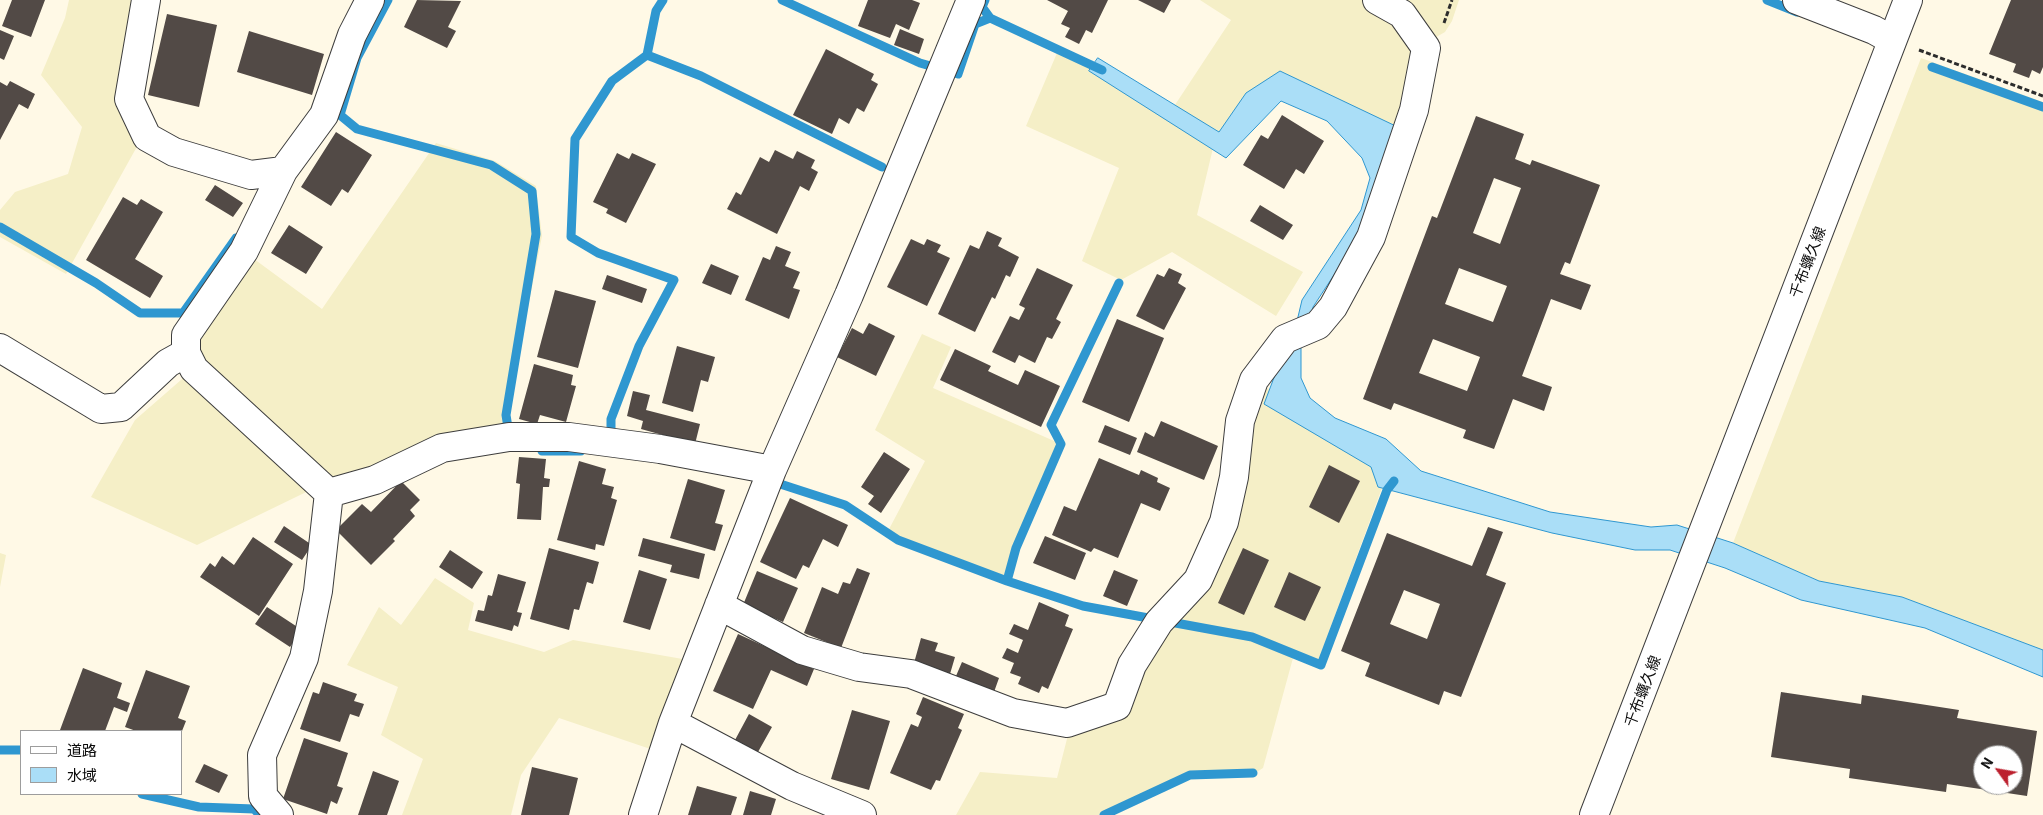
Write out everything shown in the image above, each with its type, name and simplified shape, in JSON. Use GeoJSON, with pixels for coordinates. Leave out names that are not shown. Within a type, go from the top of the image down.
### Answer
{"type":"FeatureCollection","features":[{"type":"Feature","properties":{"kind":"street"},"geometry":{"type":"LineString","coordinates":[[146,0],[129,99],[146,137],[174,152],[251,175],[282,171]]}},
{"type":"Feature","properties":{"kind":"street"},"geometry":{"type":"LineString","coordinates":[[329,493],[194,370],[186,353],[186,335],[244,251],[282,171],[324,115],[352,35],[370,0]]}},
{"type":"Feature","properties":{"kind":"street"},"geometry":{"type":"LineString","coordinates":[[643,815],[673,723],[768,480],[852,286],[971,0]]}},
{"type":"Feature","properties":{"kind":"street"},"geometry":{"type":"LineString","coordinates":[[720,605],[802,650],[859,667],[910,674],[1013,713],[1067,723],[1116,706],[1132,665],[1159,622],[1198,580],[1224,522],[1234,477],[1240,421],[1254,380],[1285,339],[1318,325],[1333,307],[1371,237],[1414,110],[1426,48],[1402,14],[1377,0]]}},
{"type":"Feature","properties":{"kind":"street"},"geometry":{"type":"LineString","coordinates":[[1797,0],[1874,30],[1892,40]]}},
{"type":"Feature","properties":{"kind":"street","name":"千布蠣久線"},"geometry":{"type":"LineString","coordinates":[[1594,815],[1908,0]]}},
{"type":"Feature","properties":{"kind":"street"},"geometry":{"type":"LineString","coordinates":[[0,348],[101,409],[121,407],[168,363],[186,353]]}},
{"type":"Feature","properties":{"kind":"street"},"geometry":{"type":"LineString","coordinates":[[329,493],[375,480],[442,448],[509,438],[569,437],[660,449],[768,480]]}},
{"type":"Feature","properties":{"kind":"street"},"geometry":{"type":"LineString","coordinates":[[279,815],[263,796],[262,755],[304,658],[318,591],[329,493]]}},
{"type":"Feature","properties":{"kind":"street"},"geometry":{"type":"LineString","coordinates":[[673,723],[792,786],[862,815]]}},
{"type":"Feature","properties":{"kind":"path"},"geometry":{"type":"LineString","coordinates":[[1892,40],[2043,96]]}},
{"type":"Feature","properties":{"kind":"shaded area"},"geometry":{"type":"Polygon","coordinates":[[[69,0],[142,0],[139,143],[66,274],[0,237],[0,210],[15,192],[68,174],[82,127],[41,75],[65,18],[69,0]]]}},
{"type":"Feature","properties":{"kind":"shaded area"},"geometry":{"type":"Polygon","coordinates":[[[1200,0],[1459,0],[1452,21],[1445,32],[1431,40],[1412,144],[1283,79],[1214,144],[1197,215],[1303,272],[1276,316],[1172,252],[1121,280],[1082,261],[1119,168],[1026,126],[1057,53],[1092,69],[1169,114],[1231,20],[1200,0]]]}},
{"type":"Feature","properties":{"kind":"shaded area"},"geometry":{"type":"Polygon","coordinates":[[[1921,58],[2043,102],[2043,650],[1902,597],[1819,581],[1733,543],[1921,58]]]}},
{"type":"Feature","properties":{"kind":"shaded area"},"geometry":{"type":"Polygon","coordinates":[[[436,143],[495,161],[536,186],[542,236],[505,425],[370,475],[329,481],[197,545],[91,497],[135,420],[197,366],[192,338],[250,256],[322,309],[436,143]]]}},
{"type":"Feature","properties":{"kind":"shaded area"},"geometry":{"type":"Polygon","coordinates":[[[922,334],[951,347],[933,388],[1061,444],[1016,548],[1007,581],[898,540],[887,533],[925,461],[875,430],[922,334]]]}},
{"type":"Feature","properties":{"kind":"shaded area"},"geometry":{"type":"Polygon","coordinates":[[[1261,384],[1381,462],[1382,488],[1318,661],[1293,658],[1263,768],[1252,775],[1191,777],[1112,815],[956,815],[980,772],[1057,778],[1069,731],[1122,713],[1247,474],[1261,384]]]}},
{"type":"Feature","properties":{"kind":"shaded area"},"geometry":{"type":"Polygon","coordinates":[[[0,553],[6,555],[0,587],[0,553]]]}},
{"type":"Feature","properties":{"kind":"shaded area"},"geometry":{"type":"Polygon","coordinates":[[[435,578],[474,603],[468,630],[544,652],[573,640],[700,662],[668,755],[559,718],[521,775],[511,815],[402,815],[423,759],[381,735],[398,687],[347,665],[379,607],[401,625],[435,578]]]}},
{"type":"Feature","properties":{"kind":"water"},"geometry":{"type":"Polygon","coordinates":[[[1098,58],[1219,132],[1246,93],[1280,71],[1402,129],[1372,217],[1313,307],[1309,328],[1301,348],[1301,378],[1310,398],[1335,418],[1386,439],[1421,471],[1550,512],[1651,527],[1677,525],[1733,543],[1819,581],[1902,597],[2043,650],[2043,677],[1925,628],[1801,600],[1725,568],[1670,550],[1635,550],[1552,533],[1378,487],[1371,467],[1264,404],[1278,367],[1288,359],[1302,300],[1361,210],[1370,178],[1362,158],[1327,121],[1281,101],[1226,158],[1089,71],[1098,58]]]}},
{"type":"Feature","properties":{"kind":"building"},"geometry":{"type":"Polygon","coordinates":[[[12,0],[45,0],[31,37],[2,26],[12,0]]]}},
{"type":"Feature","properties":{"kind":"building"},"geometry":{"type":"Polygon","coordinates":[[[417,0],[461,1],[448,27],[456,31],[447,48],[404,27],[417,0]]]}},
{"type":"Feature","properties":{"kind":"building"},"geometry":{"type":"Polygon","coordinates":[[[868,0],[912,0],[920,3],[909,30],[896,24],[890,38],[858,26],[868,0]]]}},
{"type":"Feature","properties":{"kind":"building"},"geometry":{"type":"Polygon","coordinates":[[[1047,0],[1108,0],[1092,33],[1086,30],[1079,44],[1065,37],[1070,28],[1061,24],[1068,11],[1047,0]]]}},
{"type":"Feature","properties":{"kind":"building"},"geometry":{"type":"Polygon","coordinates":[[[1138,0],[1171,0],[1164,13],[1138,0]]]}},
{"type":"Feature","properties":{"kind":"building"},"geometry":{"type":"Polygon","coordinates":[[[2011,0],[2043,0],[2043,67],[2040,74],[2032,70],[2029,78],[2013,72],[2016,64],[1989,54],[2011,0]]]}},
{"type":"Feature","properties":{"kind":"building"},"geometry":{"type":"Polygon","coordinates":[[[167,14],[217,25],[199,107],[148,95],[167,14]]]}},
{"type":"Feature","properties":{"kind":"building"},"geometry":{"type":"Polygon","coordinates":[[[900,29],[924,39],[919,54],[894,45],[900,29]]]}},
{"type":"Feature","properties":{"kind":"building"},"geometry":{"type":"Polygon","coordinates":[[[0,30],[14,36],[4,60],[0,58],[0,30]]]}},
{"type":"Feature","properties":{"kind":"building"},"geometry":{"type":"Polygon","coordinates":[[[249,31],[324,54],[312,95],[237,72],[249,31]]]}},
{"type":"Feature","properties":{"kind":"building"},"geometry":{"type":"Polygon","coordinates":[[[826,49],[874,74],[871,80],[878,84],[864,112],[857,108],[849,124],[839,118],[832,134],[793,115],[826,49]]]}},
{"type":"Feature","properties":{"kind":"building"},"geometry":{"type":"Polygon","coordinates":[[[10,81],[35,94],[28,109],[19,104],[0,140],[0,82],[7,86],[10,81]]]}},
{"type":"Feature","properties":{"kind":"building"},"geometry":{"type":"Polygon","coordinates":[[[1282,115],[1324,141],[1304,174],[1296,169],[1284,189],[1243,165],[1261,135],[1268,139],[1282,115]]]}},
{"type":"Feature","properties":{"kind":"building"},"geometry":{"type":"Polygon","coordinates":[[[1476,116],[1524,134],[1515,159],[1530,165],[1532,160],[1600,185],[1570,264],[1565,262],[1560,274],[1591,285],[1581,310],[1551,299],[1522,376],[1552,387],[1544,411],[1513,399],[1494,449],[1463,438],[1466,430],[1394,403],[1391,410],[1363,399],[1432,216],[1437,218],[1476,116]],[[1494,178],[1473,233],[1500,244],[1521,188],[1494,178]],[[1459,268],[1445,304],[1493,322],[1507,286],[1459,268]],[[1433,339],[1419,373],[1467,391],[1480,357],[1433,339]]]}},
{"type":"Feature","properties":{"kind":"building"},"geometry":{"type":"Polygon","coordinates":[[[336,132],[372,155],[348,193],[342,189],[331,206],[301,187],[336,132]]]}},
{"type":"Feature","properties":{"kind":"building"},"geometry":{"type":"Polygon","coordinates":[[[775,150],[793,159],[797,151],[815,160],[811,168],[818,172],[809,191],[800,186],[777,234],[727,209],[736,192],[741,195],[760,157],[769,162],[775,150]]]}},
{"type":"Feature","properties":{"kind":"building"},"geometry":{"type":"Polygon","coordinates":[[[617,153],[629,159],[632,153],[656,164],[626,223],[606,213],[608,209],[593,202],[617,153]]]}},
{"type":"Feature","properties":{"kind":"building"},"geometry":{"type":"Polygon","coordinates":[[[215,185],[243,203],[233,217],[205,200],[215,185]]]}},
{"type":"Feature","properties":{"kind":"building"},"geometry":{"type":"Polygon","coordinates":[[[123,197],[137,205],[141,199],[163,212],[135,259],[163,276],[150,298],[86,260],[123,197]]]}},
{"type":"Feature","properties":{"kind":"building"},"geometry":{"type":"Polygon","coordinates":[[[1260,205],[1293,225],[1283,240],[1250,221],[1260,205]]]}},
{"type":"Feature","properties":{"kind":"building"},"geometry":{"type":"Polygon","coordinates":[[[289,225],[323,247],[306,274],[271,253],[289,225]]]}},
{"type":"Feature","properties":{"kind":"building"},"geometry":{"type":"Polygon","coordinates":[[[987,231],[1002,238],[998,246],[1019,257],[1010,277],[1006,275],[995,299],[992,297],[975,332],[938,314],[970,245],[979,249],[987,231]]]}},
{"type":"Feature","properties":{"kind":"building"},"geometry":{"type":"Polygon","coordinates":[[[911,239],[924,245],[927,239],[941,245],[937,252],[950,258],[927,306],[887,287],[911,239]]]}},
{"type":"Feature","properties":{"kind":"building"},"geometry":{"type":"Polygon","coordinates":[[[776,246],[791,252],[785,266],[800,272],[793,288],[800,290],[789,319],[745,300],[763,257],[770,260],[776,246]]]}},
{"type":"Feature","properties":{"kind":"building"},"geometry":{"type":"Polygon","coordinates":[[[711,264],[739,276],[731,295],[702,283],[711,264]]]}},
{"type":"Feature","properties":{"kind":"building"},"geometry":{"type":"Polygon","coordinates":[[[1037,268],[1073,285],[1056,319],[1061,322],[1052,339],[1047,337],[1035,363],[1019,355],[1015,363],[992,352],[1010,316],[1019,320],[1025,308],[1019,305],[1037,268]]]}},
{"type":"Feature","properties":{"kind":"building"},"geometry":{"type":"Polygon","coordinates":[[[1169,268],[1182,274],[1178,283],[1186,288],[1164,330],[1136,316],[1157,274],[1164,277],[1169,268]]]}},
{"type":"Feature","properties":{"kind":"building"},"geometry":{"type":"Polygon","coordinates":[[[607,275],[647,289],[642,303],[602,289],[607,275]]]}},
{"type":"Feature","properties":{"kind":"building"},"geometry":{"type":"Polygon","coordinates":[[[555,290],[596,301],[578,368],[537,357],[555,290]]]}},
{"type":"Feature","properties":{"kind":"building"},"geometry":{"type":"Polygon","coordinates":[[[1117,319],[1164,338],[1129,422],[1082,402],[1117,319]]]}},
{"type":"Feature","properties":{"kind":"building"},"geometry":{"type":"Polygon","coordinates":[[[869,323],[895,336],[876,376],[837,357],[852,328],[863,334],[869,323]]]}},
{"type":"Feature","properties":{"kind":"building"},"geometry":{"type":"Polygon","coordinates":[[[677,346],[715,357],[708,382],[701,380],[693,412],[662,403],[677,346]]]}},
{"type":"Feature","properties":{"kind":"building"},"geometry":{"type":"Polygon","coordinates":[[[955,349],[991,366],[988,371],[1018,385],[1025,370],[1060,386],[1041,427],[940,380],[955,349]]]}},
{"type":"Feature","properties":{"kind":"building"},"geometry":{"type":"Polygon","coordinates":[[[534,364],[573,375],[571,385],[576,386],[566,422],[540,415],[537,424],[519,419],[534,364]]]}},
{"type":"Feature","properties":{"kind":"building"},"geometry":{"type":"Polygon","coordinates":[[[633,391],[650,395],[646,410],[700,424],[695,444],[641,429],[643,421],[627,416],[633,391]]]}},
{"type":"Feature","properties":{"kind":"building"},"geometry":{"type":"Polygon","coordinates":[[[1161,421],[1218,446],[1204,480],[1137,452],[1145,432],[1154,437],[1161,421]]]}},
{"type":"Feature","properties":{"kind":"building"},"geometry":{"type":"Polygon","coordinates":[[[1105,425],[1137,438],[1130,455],[1098,442],[1105,425]]]}},
{"type":"Feature","properties":{"kind":"building"},"geometry":{"type":"Polygon","coordinates":[[[884,452],[910,469],[881,513],[868,504],[874,496],[861,487],[884,452]]]}},
{"type":"Feature","properties":{"kind":"building"},"geometry":{"type":"Polygon","coordinates":[[[519,457],[546,459],[544,478],[550,479],[549,487],[543,487],[541,520],[517,519],[520,484],[516,483],[519,457]]]}},
{"type":"Feature","properties":{"kind":"building"},"geometry":{"type":"Polygon","coordinates":[[[1099,458],[1139,475],[1141,470],[1158,478],[1157,482],[1170,488],[1160,511],[1141,503],[1118,558],[1094,548],[1091,552],[1052,535],[1064,506],[1076,511],[1099,458]]]}},
{"type":"Feature","properties":{"kind":"building"},"geometry":{"type":"Polygon","coordinates":[[[579,461],[606,469],[602,484],[614,487],[611,498],[617,500],[604,546],[596,544],[595,550],[557,540],[579,461]]]}},
{"type":"Feature","properties":{"kind":"building"},"geometry":{"type":"Polygon","coordinates":[[[1329,465],[1360,481],[1339,523],[1309,507],[1329,465]]]}},
{"type":"Feature","properties":{"kind":"building"},"geometry":{"type":"Polygon","coordinates":[[[688,479],[725,490],[715,523],[723,525],[715,551],[670,538],[688,479]]]}},
{"type":"Feature","properties":{"kind":"building"},"geometry":{"type":"Polygon","coordinates":[[[401,481],[420,500],[410,510],[415,516],[393,539],[395,541],[371,565],[336,530],[362,504],[371,512],[401,481]]]}},
{"type":"Feature","properties":{"kind":"building"},"geometry":{"type":"Polygon","coordinates":[[[790,498],[848,525],[838,547],[823,539],[809,568],[803,565],[796,579],[760,562],[790,498]]]}},
{"type":"Feature","properties":{"kind":"building"},"geometry":{"type":"Polygon","coordinates":[[[284,526],[312,545],[302,560],[274,542],[284,526]]]}},
{"type":"Feature","properties":{"kind":"building"},"geometry":{"type":"Polygon","coordinates":[[[1488,527],[1503,532],[1486,575],[1506,583],[1461,697],[1444,691],[1439,705],[1365,676],[1370,663],[1341,651],[1387,533],[1472,566],[1488,527]],[[1404,590],[1390,624],[1427,639],[1440,604],[1404,590]]]}},
{"type":"Feature","properties":{"kind":"building"},"geometry":{"type":"Polygon","coordinates":[[[1045,536],[1086,553],[1075,580],[1033,563],[1045,536]]]}},
{"type":"Feature","properties":{"kind":"building"},"geometry":{"type":"Polygon","coordinates":[[[253,537],[293,564],[259,616],[200,577],[210,563],[215,567],[222,556],[234,565],[253,537]]]}},
{"type":"Feature","properties":{"kind":"building"},"geometry":{"type":"Polygon","coordinates":[[[643,538],[705,554],[699,579],[670,572],[672,565],[638,556],[643,538]]]}},
{"type":"Feature","properties":{"kind":"building"},"geometry":{"type":"Polygon","coordinates":[[[549,548],[599,562],[593,584],[587,582],[579,610],[574,609],[569,630],[530,619],[549,548]]]}},
{"type":"Feature","properties":{"kind":"building"},"geometry":{"type":"Polygon","coordinates":[[[1243,548],[1269,560],[1244,615],[1218,603],[1243,548]]]}},
{"type":"Feature","properties":{"kind":"building"},"geometry":{"type":"Polygon","coordinates":[[[450,550],[483,572],[472,589],[439,567],[450,550]]]}},
{"type":"Feature","properties":{"kind":"building"},"geometry":{"type":"Polygon","coordinates":[[[857,568],[870,573],[841,648],[804,633],[822,587],[838,594],[843,582],[850,584],[857,568]]]}},
{"type":"Feature","properties":{"kind":"building"},"geometry":{"type":"Polygon","coordinates":[[[639,570],[667,579],[650,630],[623,622],[639,570]]]}},
{"type":"Feature","properties":{"kind":"building"},"geometry":{"type":"Polygon","coordinates":[[[1114,570],[1138,580],[1127,606],[1103,596],[1114,570]]]}},
{"type":"Feature","properties":{"kind":"building"},"geometry":{"type":"Polygon","coordinates":[[[757,571],[798,588],[783,622],[743,605],[757,571]]]}},
{"type":"Feature","properties":{"kind":"building"},"geometry":{"type":"Polygon","coordinates":[[[1289,572],[1321,587],[1305,621],[1274,607],[1289,572]]]}},
{"type":"Feature","properties":{"kind":"building"},"geometry":{"type":"Polygon","coordinates":[[[498,574],[526,582],[517,612],[522,613],[518,627],[514,625],[512,631],[475,621],[478,610],[484,611],[488,595],[492,596],[498,574]]]}},
{"type":"Feature","properties":{"kind":"building"},"geometry":{"type":"Polygon","coordinates":[[[1039,602],[1069,615],[1065,626],[1073,629],[1048,689],[1042,686],[1039,693],[1018,684],[1021,677],[1010,673],[1014,663],[1002,658],[1007,648],[1018,653],[1023,640],[1009,634],[1014,624],[1028,630],[1039,602]]]}},
{"type":"Feature","properties":{"kind":"building"},"geometry":{"type":"Polygon","coordinates":[[[267,607],[302,630],[290,647],[255,624],[267,607]]]}},
{"type":"Feature","properties":{"kind":"building"},"geometry":{"type":"Polygon","coordinates":[[[738,634],[814,669],[807,686],[771,670],[753,709],[713,691],[738,634]]]}},
{"type":"Feature","properties":{"kind":"building"},"geometry":{"type":"Polygon","coordinates":[[[921,638],[938,643],[935,651],[955,657],[950,674],[914,663],[921,638]]]}},
{"type":"Feature","properties":{"kind":"building"},"geometry":{"type":"Polygon","coordinates":[[[962,662],[999,678],[994,692],[956,676],[962,662]]]}},
{"type":"Feature","properties":{"kind":"building"},"geometry":{"type":"Polygon","coordinates":[[[83,668],[122,683],[117,698],[130,703],[127,712],[114,707],[105,730],[60,730],[83,668]]]}},
{"type":"Feature","properties":{"kind":"building"},"geometry":{"type":"Polygon","coordinates":[[[146,670],[190,686],[178,718],[186,721],[182,731],[133,730],[125,727],[146,670]]]}},
{"type":"Feature","properties":{"kind":"building"},"geometry":{"type":"Polygon","coordinates":[[[323,682],[357,694],[354,701],[364,704],[359,717],[350,714],[340,742],[300,729],[313,692],[319,694],[323,682]]]}},
{"type":"Feature","properties":{"kind":"building"},"geometry":{"type":"Polygon","coordinates":[[[1781,692],[1861,704],[1862,695],[1959,710],[1957,718],[2037,731],[2027,796],[2020,795],[2023,795],[2023,745],[1973,745],[1973,788],[1947,784],[1946,792],[1849,778],[1850,769],[1771,757],[1781,692]]]}},
{"type":"Feature","properties":{"kind":"building"},"geometry":{"type":"Polygon","coordinates":[[[923,697],[964,714],[958,728],[962,730],[940,781],[936,780],[931,790],[890,773],[911,724],[918,727],[922,717],[916,714],[923,697]]]}},
{"type":"Feature","properties":{"kind":"building"},"geometry":{"type":"Polygon","coordinates":[[[852,710],[890,721],[869,790],[831,779],[852,710]]]}},
{"type":"Feature","properties":{"kind":"building"},"geometry":{"type":"Polygon","coordinates":[[[749,714],[772,727],[758,752],[735,740],[749,714]]]}},
{"type":"Feature","properties":{"kind":"building"},"geometry":{"type":"Polygon","coordinates":[[[304,738],[348,753],[337,786],[343,788],[337,804],[331,801],[327,814],[283,799],[304,738]]]}},
{"type":"Feature","properties":{"kind":"building"},"geometry":{"type":"Polygon","coordinates":[[[204,764],[228,775],[219,793],[195,782],[204,764]]]}},
{"type":"Feature","properties":{"kind":"building"},"geometry":{"type":"Polygon","coordinates":[[[532,767],[578,778],[569,815],[521,815],[532,767]]]}},
{"type":"Feature","properties":{"kind":"building"},"geometry":{"type":"Polygon","coordinates":[[[373,771],[399,781],[387,815],[358,815],[373,771]]]}},
{"type":"Feature","properties":{"kind":"building"},"geometry":{"type":"Polygon","coordinates":[[[697,786],[737,797],[731,815],[688,815],[697,786]]]}},
{"type":"Feature","properties":{"kind":"building"},"geometry":{"type":"Polygon","coordinates":[[[750,791],[776,799],[771,815],[743,815],[750,791]]]}},
{"type":"Feature","properties":{"kind":"waterway"},"geometry":{"type":"LineString","coordinates":[[388,0],[357,58],[340,115],[357,129],[491,165],[532,191],[536,234],[506,415],[509,434]]}},
{"type":"Feature","properties":{"kind":"waterway"},"geometry":{"type":"LineString","coordinates":[[611,439],[611,419],[639,346],[674,280],[598,253],[571,237],[575,139],[612,81],[647,55],[656,11],[663,0]]}},
{"type":"Feature","properties":{"kind":"waterway"},"geometry":{"type":"LineString","coordinates":[[782,0],[920,63],[958,74],[975,24],[990,18]]}},
{"type":"Feature","properties":{"kind":"waterway"},"geometry":{"type":"LineString","coordinates":[[985,0],[982,7],[990,18],[1102,70]]}},
{"type":"Feature","properties":{"kind":"waterway"},"geometry":{"type":"LineString","coordinates":[[1767,0],[1797,12]]}},
{"type":"Feature","properties":{"kind":"waterway"},"geometry":{"type":"LineString","coordinates":[[647,55],[701,76],[882,167]]}},
{"type":"Feature","properties":{"kind":"waterway"},"geometry":{"type":"LineString","coordinates":[[1932,67],[2043,107]]}},
{"type":"Feature","properties":{"kind":"waterway"},"geometry":{"type":"LineString","coordinates":[[0,227],[96,283],[140,313],[183,313],[236,238]]}},
{"type":"Feature","properties":{"kind":"waterway"},"geometry":{"type":"LineString","coordinates":[[1007,581],[1016,548],[1061,444],[1051,425],[1119,283]]}},
{"type":"Feature","properties":{"kind":"waterway"},"geometry":{"type":"LineString","coordinates":[[542,451],[581,451]]}},
{"type":"Feature","properties":{"kind":"waterway"},"geometry":{"type":"LineString","coordinates":[[771,481],[845,505],[898,540],[1007,581],[1083,606],[1252,637],[1321,665],[1387,490],[1394,481]]}},
{"type":"Feature","properties":{"kind":"waterway"},"geometry":{"type":"LineString","coordinates":[[0,750],[20,750]]}},
{"type":"Feature","properties":{"kind":"waterway"},"geometry":{"type":"LineString","coordinates":[[1104,815],[1190,775],[1253,773]]}},
{"type":"Feature","properties":{"kind":"waterway"},"geometry":{"type":"LineString","coordinates":[[146,795],[199,807],[254,809],[260,815]]}}]}
